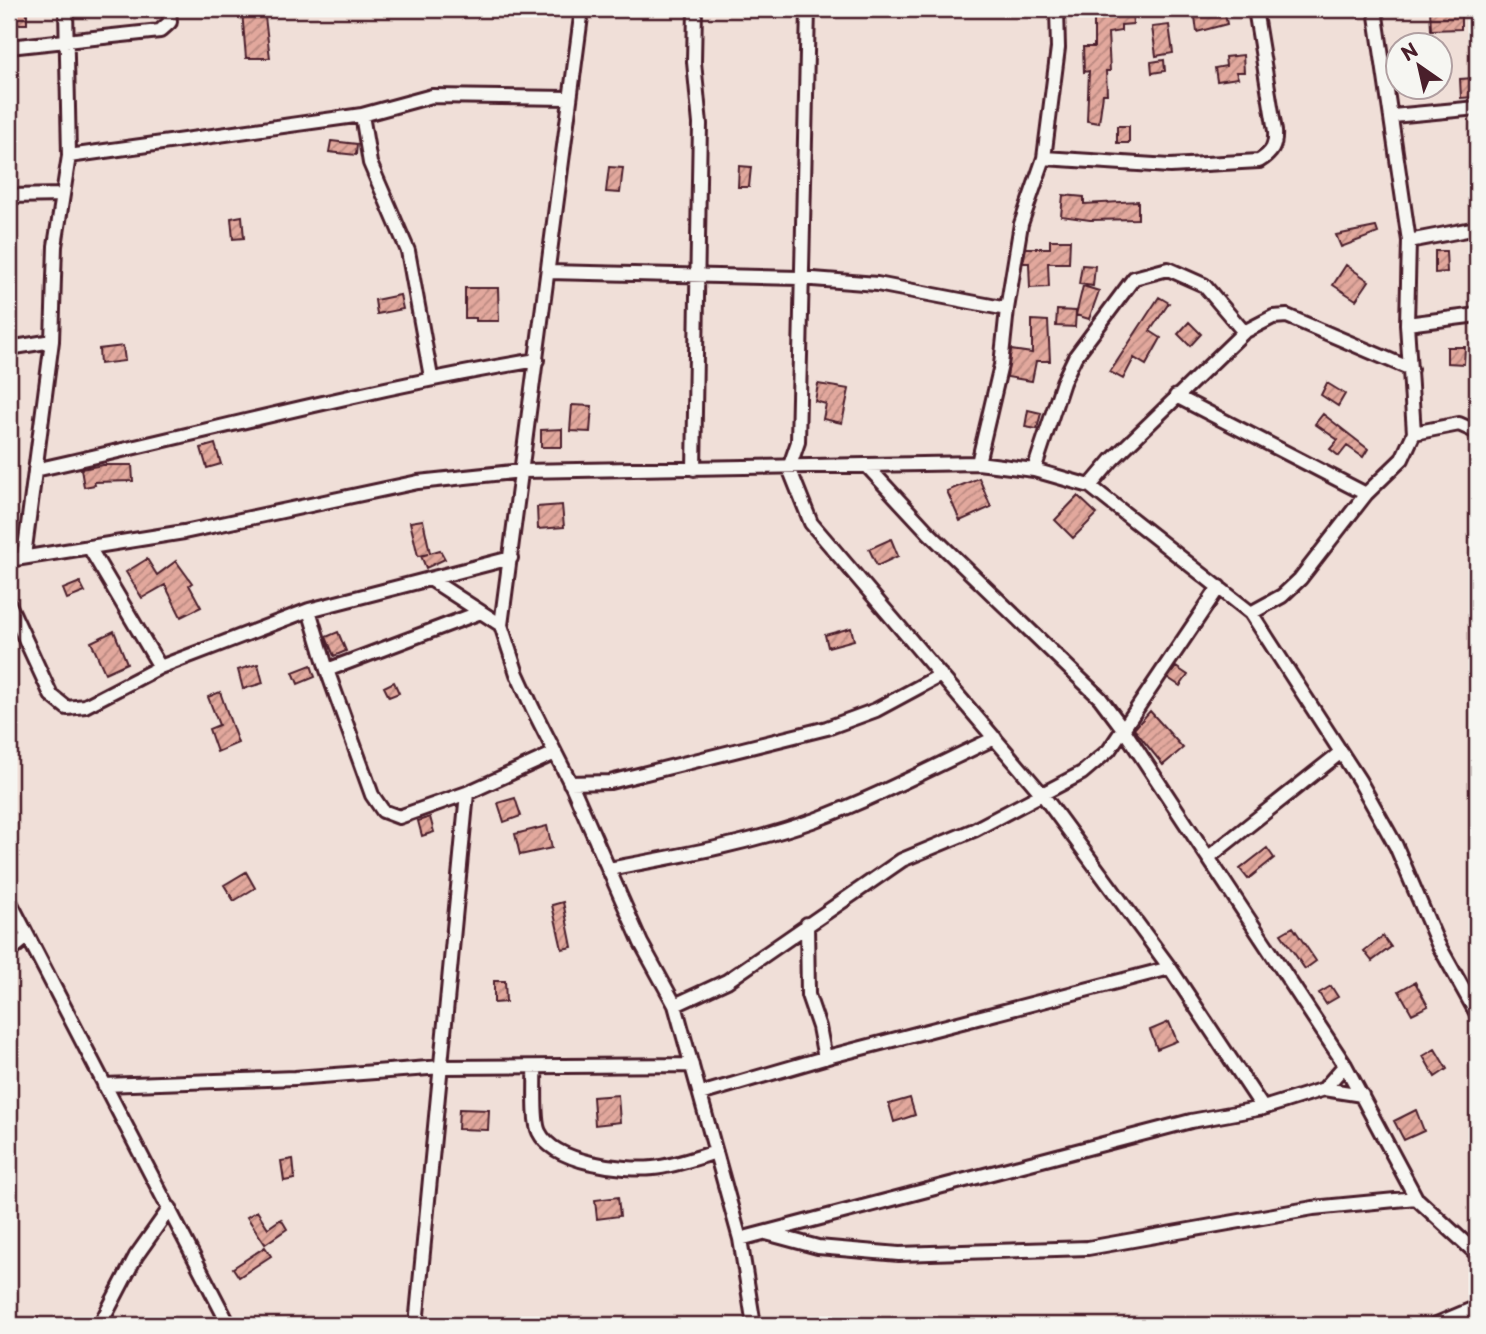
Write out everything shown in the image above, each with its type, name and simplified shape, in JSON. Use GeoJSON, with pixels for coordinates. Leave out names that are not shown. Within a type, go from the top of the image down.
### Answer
{"type":"FeatureCollection","features":[{"type":"Feature","properties":{"kind":"street"},"geometry":{"type":"LineString","coordinates":[[24,556],[52,341],[55,246],[69,156],[66,9]]}},
{"type":"Feature","properties":{"kind":"street"},"geometry":{"type":"LineString","coordinates":[[9,47],[160,31],[170,22],[169,9]]}},
{"type":"Feature","properties":{"kind":"street"},"geometry":{"type":"LineString","coordinates":[[582,9],[501,625],[517,674],[570,783],[641,943],[675,1005],[740,1239],[754,1325]]}},
{"type":"Feature","properties":{"kind":"street"},"geometry":{"type":"LineString","coordinates":[[694,469],[700,124],[694,62],[695,9]]}},
{"type":"Feature","properties":{"kind":"street"},"geometry":{"type":"LineString","coordinates":[[808,9],[798,442],[789,468],[811,523],[1042,794],[1170,968],[1263,1108]]}},
{"type":"Feature","properties":{"kind":"street"},"geometry":{"type":"LineString","coordinates":[[978,463],[1001,365],[1021,224],[1044,158],[1058,48],[1057,9]]}},
{"type":"Feature","properties":{"kind":"street"},"geometry":{"type":"LineString","coordinates":[[1044,158],[1170,166],[1259,161],[1268,155],[1276,145],[1275,131],[1255,9]]}},
{"type":"Feature","properties":{"kind":"street"},"geometry":{"type":"LineString","coordinates":[[1251,613],[1282,596],[1300,579],[1366,494],[1402,459],[1415,433],[1407,324],[1409,241],[1393,116],[1375,9]]}},
{"type":"Feature","properties":{"kind":"street"},"geometry":{"type":"LineString","coordinates":[[69,156],[362,115],[432,96],[569,98]]}},
{"type":"Feature","properties":{"kind":"street"},"geometry":{"type":"LineString","coordinates":[[1393,116],[1477,108]]}},
{"type":"Feature","properties":{"kind":"street"},"geometry":{"type":"LineString","coordinates":[[362,115],[370,163],[408,251],[431,377]]}},
{"type":"Feature","properties":{"kind":"street"},"geometry":{"type":"LineString","coordinates":[[9,197],[63,195]]}},
{"type":"Feature","properties":{"kind":"street"},"geometry":{"type":"LineString","coordinates":[[1409,241],[1477,228]]}},
{"type":"Feature","properties":{"kind":"street"},"geometry":{"type":"LineString","coordinates":[[1034,470],[1063,382],[1075,357],[1134,278],[1168,269],[1204,285],[1244,332]]}},
{"type":"Feature","properties":{"kind":"street"},"geometry":{"type":"LineString","coordinates":[[548,272],[800,278],[877,284],[1007,309]]}},
{"type":"Feature","properties":{"kind":"street"},"geometry":{"type":"LineString","coordinates":[[1407,324],[1477,315]]}},
{"type":"Feature","properties":{"kind":"street"},"geometry":{"type":"LineString","coordinates":[[1090,486],[1176,396],[1244,332],[1273,317],[1287,316],[1411,369]]}},
{"type":"Feature","properties":{"kind":"street"},"geometry":{"type":"LineString","coordinates":[[9,348],[52,341]]}},
{"type":"Feature","properties":{"kind":"street"},"geometry":{"type":"LineString","coordinates":[[35,470],[431,377],[537,360]]}},
{"type":"Feature","properties":{"kind":"street"},"geometry":{"type":"LineString","coordinates":[[1176,396],[1366,494]]}},
{"type":"Feature","properties":{"kind":"street"},"geometry":{"type":"LineString","coordinates":[[1415,433],[1459,424],[1477,432]]}},
{"type":"Feature","properties":{"kind":"street"},"geometry":{"type":"LineString","coordinates":[[9,560],[184,533],[418,482],[522,471],[978,463],[1034,470],[1090,486],[1251,613],[1341,752],[1396,846],[1438,944],[1477,1014]]}},
{"type":"Feature","properties":{"kind":"street"},"geometry":{"type":"LineString","coordinates":[[866,465],[929,533],[1100,698],[1209,857],[1345,1065],[1416,1198],[1477,1254]]}},
{"type":"Feature","properties":{"kind":"street"},"geometry":{"type":"LineString","coordinates":[[89,547],[160,667]]}},
{"type":"Feature","properties":{"kind":"street"},"geometry":{"type":"LineString","coordinates":[[9,604],[51,695],[66,708],[85,706],[160,667],[309,610],[511,558]]}},
{"type":"Feature","properties":{"kind":"street"},"geometry":{"type":"LineString","coordinates":[[430,579],[501,625]]}},
{"type":"Feature","properties":{"kind":"street"},"geometry":{"type":"LineString","coordinates":[[675,1005],[727,981],[902,860],[974,830],[1082,773],[1109,750],[1124,730],[1219,587]]}},
{"type":"Feature","properties":{"kind":"street"},"geometry":{"type":"LineString","coordinates":[[309,610],[327,670],[372,795],[383,811],[399,817],[467,793],[555,753]]}},
{"type":"Feature","properties":{"kind":"street"},"geometry":{"type":"LineString","coordinates":[[327,670],[481,612]]}},
{"type":"Feature","properties":{"kind":"street"},"geometry":{"type":"LineString","coordinates":[[570,783],[610,782],[827,728],[876,710],[941,675]]}},
{"type":"Feature","properties":{"kind":"street"},"geometry":{"type":"LineString","coordinates":[[608,869],[729,847],[814,820],[862,802],[995,738]]}},
{"type":"Feature","properties":{"kind":"street"},"geometry":{"type":"LineString","coordinates":[[1209,857],[1341,752]]}},
{"type":"Feature","properties":{"kind":"street"},"geometry":{"type":"LineString","coordinates":[[416,1325],[467,793]]}},
{"type":"Feature","properties":{"kind":"street"},"geometry":{"type":"LineString","coordinates":[[9,900],[170,1208],[212,1297],[229,1325]]}},
{"type":"Feature","properties":{"kind":"street"},"geometry":{"type":"LineString","coordinates":[[807,924],[807,995],[819,1027],[825,1058]]}},
{"type":"Feature","properties":{"kind":"street"},"geometry":{"type":"LineString","coordinates":[[9,952],[27,937]]}},
{"type":"Feature","properties":{"kind":"street"},"geometry":{"type":"LineString","coordinates":[[700,1094],[825,1058],[1170,968]]}},
{"type":"Feature","properties":{"kind":"street"},"geometry":{"type":"LineString","coordinates":[[104,1085],[295,1078],[442,1067],[692,1065]]}},
{"type":"Feature","properties":{"kind":"street"},"geometry":{"type":"LineString","coordinates":[[1324,1089],[1345,1065]]}},
{"type":"Feature","properties":{"kind":"street"},"geometry":{"type":"LineString","coordinates":[[535,1068],[538,1131],[549,1145],[579,1160],[632,1169],[656,1168],[716,1152]]}},
{"type":"Feature","properties":{"kind":"street"},"geometry":{"type":"LineString","coordinates":[[740,1239],[1191,1121],[1263,1108],[1324,1089],[1362,1095]]}},
{"type":"Feature","properties":{"kind":"street"},"geometry":{"type":"LineString","coordinates":[[766,1233],[818,1247],[899,1254],[1088,1248],[1313,1208],[1416,1198]]}},
{"type":"Feature","properties":{"kind":"street"},"geometry":{"type":"LineString","coordinates":[[100,1325],[136,1255],[170,1208]]}},
{"type":"Feature","properties":{"kind":"street"},"geometry":{"type":"LineString","coordinates":[[1434,1325],[1477,1307]]}},
{"type":"Feature","properties":{"kind":"building"},"geometry":{"type":"Polygon","coordinates":[[[16,9],[27,9],[27,24],[16,24],[16,9]]]}},
{"type":"Feature","properties":{"kind":"building"},"geometry":{"type":"Polygon","coordinates":[[[264,9],[270,58],[246,58],[242,11],[264,9]]]}},
{"type":"Feature","properties":{"kind":"building"},"geometry":{"type":"Polygon","coordinates":[[[1094,9],[1132,9],[1133,24],[1121,25],[1121,31],[1108,33],[1110,71],[1106,71],[1107,94],[1103,94],[1099,123],[1087,121],[1089,71],[1084,72],[1083,47],[1094,47],[1094,9]]]}},
{"type":"Feature","properties":{"kind":"building"},"geometry":{"type":"Polygon","coordinates":[[[1194,9],[1224,9],[1227,24],[1197,32],[1194,9]]]}},
{"type":"Feature","properties":{"kind":"building"},"geometry":{"type":"Polygon","coordinates":[[[1430,9],[1461,9],[1461,29],[1431,30],[1430,9]]]}},
{"type":"Feature","properties":{"kind":"building"},"geometry":{"type":"Polygon","coordinates":[[[1169,25],[1173,53],[1156,56],[1152,27],[1169,25]]]}},
{"type":"Feature","properties":{"kind":"building"},"geometry":{"type":"Polygon","coordinates":[[[1243,55],[1244,72],[1236,72],[1238,78],[1217,81],[1215,68],[1226,66],[1225,57],[1243,55]]]}},
{"type":"Feature","properties":{"kind":"building"},"geometry":{"type":"Polygon","coordinates":[[[1164,60],[1165,71],[1152,73],[1151,62],[1164,60]]]}},
{"type":"Feature","properties":{"kind":"building"},"geometry":{"type":"Polygon","coordinates":[[[1473,78],[1474,97],[1461,98],[1460,79],[1473,78]]]}},
{"type":"Feature","properties":{"kind":"building"},"geometry":{"type":"Polygon","coordinates":[[[1117,126],[1129,126],[1129,143],[1117,143],[1117,126]]]}},
{"type":"Feature","properties":{"kind":"building"},"geometry":{"type":"Polygon","coordinates":[[[331,141],[357,144],[356,155],[329,152],[331,141]]]}},
{"type":"Feature","properties":{"kind":"building"},"geometry":{"type":"Polygon","coordinates":[[[739,166],[751,167],[749,187],[738,187],[739,166]]]}},
{"type":"Feature","properties":{"kind":"building"},"geometry":{"type":"Polygon","coordinates":[[[609,167],[623,168],[620,193],[606,192],[609,167]]]}},
{"type":"Feature","properties":{"kind":"building"},"geometry":{"type":"Polygon","coordinates":[[[1063,195],[1084,197],[1084,204],[1138,201],[1138,219],[1090,220],[1061,216],[1063,195]]]}},
{"type":"Feature","properties":{"kind":"building"},"geometry":{"type":"Polygon","coordinates":[[[242,216],[244,238],[233,239],[231,218],[242,216]]]}},
{"type":"Feature","properties":{"kind":"building"},"geometry":{"type":"Polygon","coordinates":[[[1376,227],[1378,233],[1341,247],[1336,235],[1376,227]]]}},
{"type":"Feature","properties":{"kind":"building"},"geometry":{"type":"Polygon","coordinates":[[[1050,240],[1070,240],[1069,263],[1048,263],[1049,287],[1030,288],[1029,263],[1023,263],[1026,248],[1050,248],[1050,240]]]}},
{"type":"Feature","properties":{"kind":"building"},"geometry":{"type":"Polygon","coordinates":[[[1435,251],[1446,251],[1447,272],[1435,273],[1435,251]]]}},
{"type":"Feature","properties":{"kind":"building"},"geometry":{"type":"Polygon","coordinates":[[[1082,265],[1095,266],[1093,286],[1079,284],[1082,265]]]}},
{"type":"Feature","properties":{"kind":"building"},"geometry":{"type":"Polygon","coordinates":[[[1346,265],[1369,281],[1356,300],[1333,285],[1346,265]]]}},
{"type":"Feature","properties":{"kind":"building"},"geometry":{"type":"Polygon","coordinates":[[[1083,286],[1099,291],[1089,319],[1076,315],[1083,286]]]}},
{"type":"Feature","properties":{"kind":"building"},"geometry":{"type":"Polygon","coordinates":[[[465,288],[498,288],[499,321],[465,318],[465,288]]]}},
{"type":"Feature","properties":{"kind":"building"},"geometry":{"type":"Polygon","coordinates":[[[400,295],[403,309],[377,314],[375,300],[400,295]]]}},
{"type":"Feature","properties":{"kind":"building"},"geometry":{"type":"Polygon","coordinates":[[[1159,297],[1169,303],[1150,331],[1161,338],[1146,365],[1134,358],[1123,379],[1110,372],[1159,297]]]}},
{"type":"Feature","properties":{"kind":"building"},"geometry":{"type":"Polygon","coordinates":[[[1057,310],[1076,311],[1075,327],[1056,326],[1057,310]]]}},
{"type":"Feature","properties":{"kind":"building"},"geometry":{"type":"Polygon","coordinates":[[[1032,320],[1048,321],[1050,361],[1036,361],[1032,381],[1007,377],[1011,350],[1032,353],[1032,320]]]}},
{"type":"Feature","properties":{"kind":"building"},"geometry":{"type":"Polygon","coordinates":[[[1189,322],[1201,334],[1190,346],[1178,334],[1189,322]]]}},
{"type":"Feature","properties":{"kind":"building"},"geometry":{"type":"Polygon","coordinates":[[[123,346],[125,361],[100,364],[99,349],[123,346]]]}},
{"type":"Feature","properties":{"kind":"building"},"geometry":{"type":"Polygon","coordinates":[[[1447,347],[1465,347],[1464,364],[1447,363],[1447,347]]]}},
{"type":"Feature","properties":{"kind":"building"},"geometry":{"type":"Polygon","coordinates":[[[1327,383],[1345,394],[1338,406],[1321,395],[1327,383]]]}},
{"type":"Feature","properties":{"kind":"building"},"geometry":{"type":"Polygon","coordinates":[[[818,384],[849,389],[842,423],[823,419],[826,404],[815,401],[818,384]]]}},
{"type":"Feature","properties":{"kind":"building"},"geometry":{"type":"Polygon","coordinates":[[[572,405],[592,406],[590,432],[570,431],[572,405]]]}},
{"type":"Feature","properties":{"kind":"building"},"geometry":{"type":"Polygon","coordinates":[[[1028,410],[1041,413],[1037,429],[1025,427],[1028,410]]]}},
{"type":"Feature","properties":{"kind":"building"},"geometry":{"type":"Polygon","coordinates":[[[1323,414],[1368,449],[1363,457],[1347,446],[1339,456],[1330,449],[1338,440],[1315,424],[1323,414]]]}},
{"type":"Feature","properties":{"kind":"building"},"geometry":{"type":"Polygon","coordinates":[[[562,429],[562,447],[541,447],[541,430],[562,429]]]}},
{"type":"Feature","properties":{"kind":"building"},"geometry":{"type":"Polygon","coordinates":[[[215,444],[221,464],[207,468],[201,448],[215,444]]]}},
{"type":"Feature","properties":{"kind":"building"},"geometry":{"type":"Polygon","coordinates":[[[103,465],[132,465],[133,481],[94,482],[95,485],[84,487],[81,469],[103,465]]]}},
{"type":"Feature","properties":{"kind":"building"},"geometry":{"type":"Polygon","coordinates":[[[979,478],[991,507],[960,521],[947,491],[979,478]]]}},
{"type":"Feature","properties":{"kind":"building"},"geometry":{"type":"Polygon","coordinates":[[[1078,496],[1097,514],[1073,538],[1055,520],[1078,496]]]}},
{"type":"Feature","properties":{"kind":"building"},"geometry":{"type":"Polygon","coordinates":[[[562,505],[564,527],[538,529],[537,507],[562,505]]]}},
{"type":"Feature","properties":{"kind":"building"},"geometry":{"type":"Polygon","coordinates":[[[423,520],[430,553],[440,550],[445,559],[426,568],[421,556],[428,554],[418,556],[410,522],[423,520]]]}},
{"type":"Feature","properties":{"kind":"building"},"geometry":{"type":"Polygon","coordinates":[[[891,539],[898,556],[877,566],[869,549],[891,539]]]}},
{"type":"Feature","properties":{"kind":"building"},"geometry":{"type":"Polygon","coordinates":[[[147,559],[157,575],[176,561],[192,583],[189,585],[201,607],[181,617],[165,585],[142,598],[126,572],[147,559]]]}},
{"type":"Feature","properties":{"kind":"building"},"geometry":{"type":"Polygon","coordinates":[[[80,582],[85,592],[67,599],[63,589],[80,582]]]}},
{"type":"Feature","properties":{"kind":"building"},"geometry":{"type":"Polygon","coordinates":[[[851,628],[854,640],[828,647],[825,635],[851,628]]]}},
{"type":"Feature","properties":{"kind":"building"},"geometry":{"type":"Polygon","coordinates":[[[114,631],[127,663],[105,673],[91,642],[114,631]]]}},
{"type":"Feature","properties":{"kind":"building"},"geometry":{"type":"Polygon","coordinates":[[[338,632],[346,651],[334,656],[326,637],[338,632]]]}},
{"type":"Feature","properties":{"kind":"building"},"geometry":{"type":"Polygon","coordinates":[[[258,664],[263,683],[243,689],[238,670],[258,664]]]}},
{"type":"Feature","properties":{"kind":"building"},"geometry":{"type":"Polygon","coordinates":[[[311,665],[315,677],[298,684],[293,672],[311,665]]]}},
{"type":"Feature","properties":{"kind":"building"},"geometry":{"type":"Polygon","coordinates":[[[1176,667],[1188,675],[1180,686],[1168,678],[1176,667]]]}},
{"type":"Feature","properties":{"kind":"building"},"geometry":{"type":"Polygon","coordinates":[[[394,682],[399,693],[389,697],[384,687],[394,682]]]}},
{"type":"Feature","properties":{"kind":"building"},"geometry":{"type":"Polygon","coordinates":[[[220,692],[238,743],[217,752],[209,729],[219,725],[208,697],[220,692]]]}},
{"type":"Feature","properties":{"kind":"building"},"geometry":{"type":"Polygon","coordinates":[[[1150,711],[1183,748],[1163,765],[1134,729],[1150,711]]]}},
{"type":"Feature","properties":{"kind":"building"},"geometry":{"type":"Polygon","coordinates":[[[515,798],[521,816],[504,822],[498,803],[515,798]]]}},
{"type":"Feature","properties":{"kind":"building"},"geometry":{"type":"Polygon","coordinates":[[[430,817],[434,832],[422,836],[418,821],[430,817]]]}},
{"type":"Feature","properties":{"kind":"building"},"geometry":{"type":"Polygon","coordinates":[[[547,826],[552,848],[520,855],[515,834],[547,826]]]}},
{"type":"Feature","properties":{"kind":"building"},"geometry":{"type":"Polygon","coordinates":[[[1267,848],[1274,858],[1248,879],[1240,869],[1267,848]]]}},
{"type":"Feature","properties":{"kind":"building"},"geometry":{"type":"Polygon","coordinates":[[[246,872],[255,888],[234,901],[224,885],[246,872]]]}},
{"type":"Feature","properties":{"kind":"building"},"geometry":{"type":"Polygon","coordinates":[[[563,902],[572,947],[562,949],[552,905],[563,902]]]}},
{"type":"Feature","properties":{"kind":"building"},"geometry":{"type":"Polygon","coordinates":[[[1293,927],[1316,961],[1305,969],[1281,934],[1293,927]]]}},
{"type":"Feature","properties":{"kind":"building"},"geometry":{"type":"Polygon","coordinates":[[[1383,936],[1391,947],[1372,961],[1364,951],[1383,936]]]}},
{"type":"Feature","properties":{"kind":"building"},"geometry":{"type":"Polygon","coordinates":[[[494,981],[505,981],[506,1002],[494,1003],[494,981]]]}},
{"type":"Feature","properties":{"kind":"building"},"geometry":{"type":"Polygon","coordinates":[[[1415,982],[1428,1006],[1412,1014],[1399,991],[1415,982]]]}},
{"type":"Feature","properties":{"kind":"building"},"geometry":{"type":"Polygon","coordinates":[[[1331,986],[1338,997],[1326,1004],[1319,993],[1331,986]]]}},
{"type":"Feature","properties":{"kind":"building"},"geometry":{"type":"Polygon","coordinates":[[[1169,1022],[1177,1041],[1157,1049],[1150,1030],[1169,1022]]]}},
{"type":"Feature","properties":{"kind":"building"},"geometry":{"type":"Polygon","coordinates":[[[1435,1049],[1447,1069],[1435,1077],[1423,1056],[1435,1049]]]}},
{"type":"Feature","properties":{"kind":"building"},"geometry":{"type":"Polygon","coordinates":[[[618,1095],[620,1122],[595,1125],[593,1097],[618,1095]]]}},
{"type":"Feature","properties":{"kind":"building"},"geometry":{"type":"Polygon","coordinates":[[[910,1098],[915,1115],[894,1122],[889,1104],[910,1098]]]}},
{"type":"Feature","properties":{"kind":"building"},"geometry":{"type":"Polygon","coordinates":[[[459,1109],[489,1110],[488,1130],[458,1129],[459,1109]]]}},
{"type":"Feature","properties":{"kind":"building"},"geometry":{"type":"Polygon","coordinates":[[[1416,1110],[1424,1131],[1404,1140],[1394,1121],[1416,1110]]]}},
{"type":"Feature","properties":{"kind":"building"},"geometry":{"type":"Polygon","coordinates":[[[293,1159],[295,1179],[284,1181],[281,1161],[293,1159]]]}},
{"type":"Feature","properties":{"kind":"building"},"geometry":{"type":"Polygon","coordinates":[[[618,1197],[620,1216],[597,1219],[595,1200],[618,1197]]]}},
{"type":"Feature","properties":{"kind":"building"},"geometry":{"type":"Polygon","coordinates":[[[257,1211],[268,1228],[281,1219],[287,1229],[265,1244],[247,1217],[257,1211]]]}},
{"type":"Feature","properties":{"kind":"building"},"geometry":{"type":"Polygon","coordinates":[[[265,1247],[271,1256],[239,1277],[233,1268],[265,1247]]]}}]}
